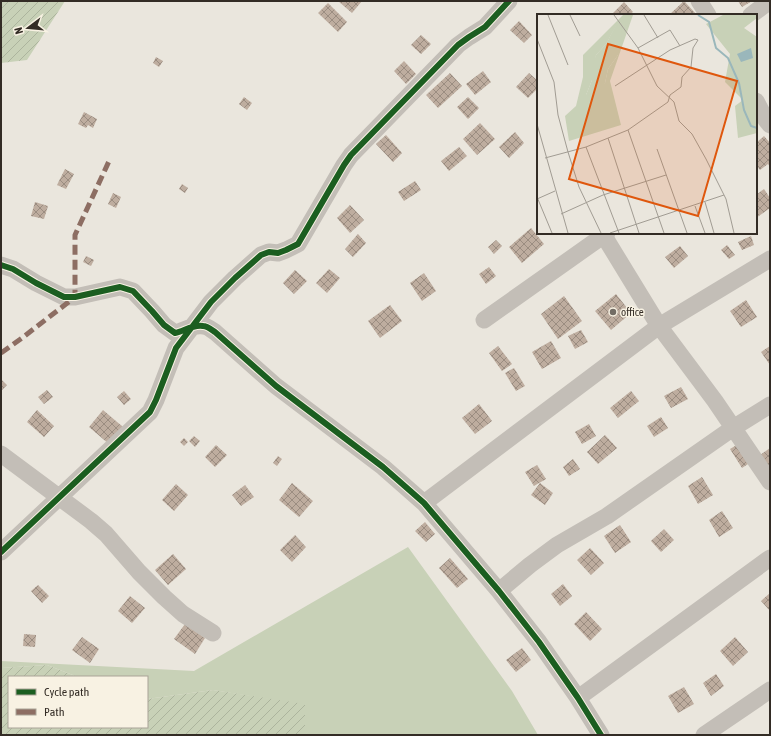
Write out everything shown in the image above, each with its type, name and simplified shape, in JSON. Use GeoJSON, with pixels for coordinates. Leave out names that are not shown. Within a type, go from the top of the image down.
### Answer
{"type":"FeatureCollection","features":[{"type":"Feature","properties":{"kind":"street"},"geometry":{"type":"LineString","coordinates":[[1,552],[150,412],[176,348],[211,302],[261,255],[270,252],[278,253],[298,244],[351,155],[458,45],[484,27],[509,1]]}},
{"type":"Feature","properties":{"kind":"street"},"geometry":{"type":"LineString","coordinates":[[698,1],[707,14]]}},
{"type":"Feature","properties":{"kind":"street"},"geometry":{"type":"LineString","coordinates":[[752,14],[770,1]]}},
{"type":"Feature","properties":{"kind":"street"},"geometry":{"type":"LineString","coordinates":[[757,102],[766,123]]}},
{"type":"Feature","properties":{"kind":"street"},"geometry":{"type":"LineString","coordinates":[[484,320],[606,234],[659,326],[715,401],[770,482]]}},
{"type":"Feature","properties":{"kind":"street"},"geometry":{"type":"LineString","coordinates":[[424,503],[659,326],[770,259]]}},
{"type":"Feature","properties":{"kind":"street"},"geometry":{"type":"LineString","coordinates":[[1,265],[12,269],[64,297],[120,287],[133,291],[152,310],[164,325],[175,332],[183,331],[192,326],[203,326],[215,332],[276,386],[383,467],[424,503],[499,591],[539,642],[578,698],[601,735]]}},
{"type":"Feature","properties":{"kind":"street"},"geometry":{"type":"LineString","coordinates":[[499,591],[557,545],[607,516],[733,428],[770,405]]}},
{"type":"Feature","properties":{"kind":"street"},"geometry":{"type":"LineString","coordinates":[[1,454],[91,521],[106,534],[139,572],[164,597],[183,614],[213,633]]}},
{"type":"Feature","properties":{"kind":"street"},"geometry":{"type":"LineString","coordinates":[[578,698],[770,558]]}},
{"type":"Feature","properties":{"kind":"street"},"geometry":{"type":"LineString","coordinates":[[704,735],[770,690]]}},
{"type":"Feature","properties":{"kind":"green space"},"geometry":{"type":"Polygon","coordinates":[[[1,1],[65,1],[27,60],[1,63],[1,1]]]}},
{"type":"Feature","properties":{"kind":"green space"},"geometry":{"type":"Polygon","coordinates":[[[408,547],[512,691],[538,735],[305,735],[305,705],[213,690],[148,699],[148,676],[75,676],[47,665],[1,668],[1,661],[194,671],[408,547]]]}},
{"type":"Feature","properties":{"kind":"green space"},"geometry":{"type":"Polygon","coordinates":[[[47,665],[75,676],[8,676],[8,728],[148,728],[148,699],[213,690],[305,704],[305,735],[1,735],[1,668],[47,665]]]}},
{"type":"Feature","properties":{"kind":"building"},"geometry":{"type":"Polygon","coordinates":[[[338,1],[362,1],[352,13],[338,1]]]}},
{"type":"Feature","properties":{"kind":"building"},"geometry":{"type":"Polygon","coordinates":[[[684,1],[696,14],[670,14],[684,1]]]}},
{"type":"Feature","properties":{"kind":"building"},"geometry":{"type":"Polygon","coordinates":[[[738,1],[752,1],[742,7],[738,1]]]}},
{"type":"Feature","properties":{"kind":"building"},"geometry":{"type":"Polygon","coordinates":[[[624,2],[633,12],[630,14],[613,13],[624,2]]]}},
{"type":"Feature","properties":{"kind":"building"},"geometry":{"type":"Polygon","coordinates":[[[328,3],[347,22],[338,32],[318,13],[328,3]]]}},
{"type":"Feature","properties":{"kind":"building"},"geometry":{"type":"Polygon","coordinates":[[[519,21],[532,35],[524,43],[510,30],[519,21]]]}},
{"type":"Feature","properties":{"kind":"building"},"geometry":{"type":"Polygon","coordinates":[[[421,35],[431,44],[421,54],[411,45],[421,35]]]}},
{"type":"Feature","properties":{"kind":"building"},"geometry":{"type":"Polygon","coordinates":[[[156,57],[163,61],[159,67],[153,63],[156,57]]]}},
{"type":"Feature","properties":{"kind":"building"},"geometry":{"type":"Polygon","coordinates":[[[404,61],[416,74],[406,84],[394,71],[404,61]]]}},
{"type":"Feature","properties":{"kind":"building"},"geometry":{"type":"Polygon","coordinates":[[[483,71],[491,82],[475,95],[466,84],[483,71]]]}},
{"type":"Feature","properties":{"kind":"building"},"geometry":{"type":"Polygon","coordinates":[[[450,73],[462,86],[438,108],[426,95],[450,73]]]}},
{"type":"Feature","properties":{"kind":"building"},"geometry":{"type":"Polygon","coordinates":[[[529,73],[537,80],[537,89],[528,98],[516,87],[529,73]]]}},
{"type":"Feature","properties":{"kind":"building"},"geometry":{"type":"Polygon","coordinates":[[[244,97],[252,103],[247,110],[239,104],[244,97]]]}},
{"type":"Feature","properties":{"kind":"building"},"geometry":{"type":"Polygon","coordinates":[[[468,97],[479,108],[468,119],[457,107],[468,97]]]}},
{"type":"Feature","properties":{"kind":"building"},"geometry":{"type":"Polygon","coordinates":[[[84,112],[97,119],[93,128],[88,125],[86,128],[78,124],[84,112]]]}},
{"type":"Feature","properties":{"kind":"building"},"geometry":{"type":"Polygon","coordinates":[[[480,123],[495,139],[477,155],[463,139],[480,123]]]}},
{"type":"Feature","properties":{"kind":"building"},"geometry":{"type":"Polygon","coordinates":[[[515,132],[524,143],[509,158],[499,147],[515,132]]]}},
{"type":"Feature","properties":{"kind":"building"},"geometry":{"type":"Polygon","coordinates":[[[386,135],[402,153],[393,162],[376,144],[386,135]]]}},
{"type":"Feature","properties":{"kind":"building"},"geometry":{"type":"Polygon","coordinates":[[[764,136],[770,143],[770,167],[768,164],[760,170],[757,166],[757,142],[764,136]]]}},
{"type":"Feature","properties":{"kind":"building"},"geometry":{"type":"Polygon","coordinates":[[[459,147],[467,156],[449,171],[441,161],[459,147]]]}},
{"type":"Feature","properties":{"kind":"building"},"geometry":{"type":"Polygon","coordinates":[[[65,169],[74,174],[66,189],[57,185],[65,169]]]}},
{"type":"Feature","properties":{"kind":"building"},"geometry":{"type":"Polygon","coordinates":[[[415,181],[421,190],[404,201],[398,192],[415,181]]]}},
{"type":"Feature","properties":{"kind":"building"},"geometry":{"type":"Polygon","coordinates":[[[182,184],[188,188],[185,193],[179,189],[182,184]]]}},
{"type":"Feature","properties":{"kind":"building"},"geometry":{"type":"Polygon","coordinates":[[[764,189],[770,198],[770,208],[757,217],[757,194],[764,189]]]}},
{"type":"Feature","properties":{"kind":"building"},"geometry":{"type":"Polygon","coordinates":[[[113,193],[121,197],[116,208],[108,204],[113,193]]]}},
{"type":"Feature","properties":{"kind":"building"},"geometry":{"type":"Polygon","coordinates":[[[35,202],[48,206],[44,219],[31,216],[35,202]]]}},
{"type":"Feature","properties":{"kind":"building"},"geometry":{"type":"Polygon","coordinates":[[[350,205],[364,220],[350,233],[337,218],[350,205]]]}},
{"type":"Feature","properties":{"kind":"building"},"geometry":{"type":"Polygon","coordinates":[[[531,228],[544,244],[522,263],[509,247],[531,228]]]}},
{"type":"Feature","properties":{"kind":"building"},"geometry":{"type":"Polygon","coordinates":[[[358,234],[366,243],[353,257],[345,249],[358,234]]]}},
{"type":"Feature","properties":{"kind":"building"},"geometry":{"type":"Polygon","coordinates":[[[751,236],[754,245],[742,250],[738,242],[751,236]]]}},
{"type":"Feature","properties":{"kind":"building"},"geometry":{"type":"Polygon","coordinates":[[[496,240],[502,246],[494,254],[488,247],[496,240]]]}},
{"type":"Feature","properties":{"kind":"building"},"geometry":{"type":"Polygon","coordinates":[[[727,245],[735,255],[729,259],[721,250],[727,245]]]}},
{"type":"Feature","properties":{"kind":"building"},"geometry":{"type":"Polygon","coordinates":[[[680,246],[688,256],[674,268],[665,257],[680,246]]]}},
{"type":"Feature","properties":{"kind":"building"},"geometry":{"type":"Polygon","coordinates":[[[86,256],[94,260],[91,266],[83,262],[86,256]]]}},
{"type":"Feature","properties":{"kind":"building"},"geometry":{"type":"Polygon","coordinates":[[[489,267],[496,276],[486,284],[479,274],[489,267]]]}},
{"type":"Feature","properties":{"kind":"building"},"geometry":{"type":"Polygon","coordinates":[[[329,269],[340,278],[327,293],[316,283],[329,269]]]}},
{"type":"Feature","properties":{"kind":"building"},"geometry":{"type":"Polygon","coordinates":[[[295,270],[307,281],[294,294],[283,283],[295,270]]]}},
{"type":"Feature","properties":{"kind":"building"},"geometry":{"type":"Polygon","coordinates":[[[424,273],[436,291],[422,301],[410,283],[424,273]]]}},
{"type":"Feature","properties":{"kind":"building","name":"office"},"geometry":{"type":"Polygon","coordinates":[[[616,294],[631,313],[611,330],[595,311],[616,294]]]}},
{"type":"Feature","properties":{"kind":"building"},"geometry":{"type":"Polygon","coordinates":[[[564,296],[582,321],[558,339],[541,314],[564,296]]]}},
{"type":"Feature","properties":{"kind":"building"},"geometry":{"type":"Polygon","coordinates":[[[746,300],[757,317],[741,327],[730,311],[746,300]]]}},
{"type":"Feature","properties":{"kind":"building"},"geometry":{"type":"Polygon","coordinates":[[[390,305],[402,321],[380,338],[368,321],[390,305]]]}},
{"type":"Feature","properties":{"kind":"building"},"geometry":{"type":"Polygon","coordinates":[[[581,330],[588,342],[575,349],[568,336],[581,330]]]}},
{"type":"Feature","properties":{"kind":"building"},"geometry":{"type":"Polygon","coordinates":[[[551,341],[561,358],[542,369],[532,352],[551,341]]]}},
{"type":"Feature","properties":{"kind":"building"},"geometry":{"type":"Polygon","coordinates":[[[498,346],[512,364],[502,371],[489,353],[498,346]]]}},
{"type":"Feature","properties":{"kind":"building"},"geometry":{"type":"Polygon","coordinates":[[[770,346],[770,365],[761,352],[770,346]]]}},
{"type":"Feature","properties":{"kind":"building"},"geometry":{"type":"Polygon","coordinates":[[[514,368],[525,386],[516,391],[505,373],[514,368]]]}},
{"type":"Feature","properties":{"kind":"building"},"geometry":{"type":"Polygon","coordinates":[[[1,379],[7,385],[1,391],[1,379]]]}},
{"type":"Feature","properties":{"kind":"building"},"geometry":{"type":"Polygon","coordinates":[[[681,387],[688,399],[671,408],[664,396],[681,387]]]}},
{"type":"Feature","properties":{"kind":"building"},"geometry":{"type":"Polygon","coordinates":[[[47,390],[53,397],[44,404],[38,397],[47,390]]]}},
{"type":"Feature","properties":{"kind":"building"},"geometry":{"type":"Polygon","coordinates":[[[124,391],[131,399],[124,405],[117,397],[124,391]]]}},
{"type":"Feature","properties":{"kind":"building"},"geometry":{"type":"Polygon","coordinates":[[[631,391],[639,401],[618,418],[610,408],[631,391]]]}},
{"type":"Feature","properties":{"kind":"building"},"geometry":{"type":"Polygon","coordinates":[[[479,404],[492,421],[475,434],[462,418],[479,404]]]}},
{"type":"Feature","properties":{"kind":"building"},"geometry":{"type":"Polygon","coordinates":[[[37,410],[54,426],[44,437],[27,422],[37,410]]]}},
{"type":"Feature","properties":{"kind":"building"},"geometry":{"type":"Polygon","coordinates":[[[103,410],[123,427],[109,444],[89,427],[103,410]]]}},
{"type":"Feature","properties":{"kind":"building"},"geometry":{"type":"Polygon","coordinates":[[[661,417],[668,428],[654,437],[647,426],[661,417]]]}},
{"type":"Feature","properties":{"kind":"building"},"geometry":{"type":"Polygon","coordinates":[[[589,424],[596,436],[582,444],[575,432],[589,424]]]}},
{"type":"Feature","properties":{"kind":"building"},"geometry":{"type":"Polygon","coordinates":[[[605,435],[617,448],[598,464],[587,452],[605,435]]]}},
{"type":"Feature","properties":{"kind":"building"},"geometry":{"type":"Polygon","coordinates":[[[194,436],[200,441],[195,447],[189,441],[194,436]]]}},
{"type":"Feature","properties":{"kind":"building"},"geometry":{"type":"Polygon","coordinates":[[[184,438],[188,442],[184,446],[180,442],[184,438]]]}},
{"type":"Feature","properties":{"kind":"building"},"geometry":{"type":"Polygon","coordinates":[[[740,443],[751,462],[742,468],[730,449],[740,443]]]}},
{"type":"Feature","properties":{"kind":"building"},"geometry":{"type":"Polygon","coordinates":[[[216,445],[227,455],[215,467],[205,457],[216,445]]]}},
{"type":"Feature","properties":{"kind":"building"},"geometry":{"type":"Polygon","coordinates":[[[770,448],[770,471],[756,458],[770,448]]]}},
{"type":"Feature","properties":{"kind":"building"},"geometry":{"type":"Polygon","coordinates":[[[278,456],[282,459],[277,466],[273,463],[278,456]]]}},
{"type":"Feature","properties":{"kind":"building"},"geometry":{"type":"Polygon","coordinates":[[[573,459],[580,469],[569,476],[563,467],[573,459]]]}},
{"type":"Feature","properties":{"kind":"building"},"geometry":{"type":"Polygon","coordinates":[[[537,465],[546,479],[534,486],[525,472],[537,465]]]}},
{"type":"Feature","properties":{"kind":"building"},"geometry":{"type":"Polygon","coordinates":[[[702,477],[713,495],[698,504],[688,486],[702,477]]]}},
{"type":"Feature","properties":{"kind":"building"},"geometry":{"type":"Polygon","coordinates":[[[292,483],[313,501],[299,517],[279,500],[292,483]]]}},
{"type":"Feature","properties":{"kind":"building"},"geometry":{"type":"Polygon","coordinates":[[[540,483],[553,493],[545,505],[531,495],[540,483]]]}},
{"type":"Feature","properties":{"kind":"building"},"geometry":{"type":"Polygon","coordinates":[[[176,484],[188,495],[174,511],[162,500],[176,484]]]}},
{"type":"Feature","properties":{"kind":"building"},"geometry":{"type":"Polygon","coordinates":[[[245,485],[254,497],[241,506],[232,495],[245,485]]]}},
{"type":"Feature","properties":{"kind":"building"},"geometry":{"type":"Polygon","coordinates":[[[722,511],[733,528],[719,537],[709,520],[722,511]]]}},
{"type":"Feature","properties":{"kind":"building"},"geometry":{"type":"Polygon","coordinates":[[[425,522],[435,534],[426,542],[415,531],[425,522]]]}},
{"type":"Feature","properties":{"kind":"building"},"geometry":{"type":"Polygon","coordinates":[[[620,525],[631,542],[615,553],[604,536],[620,525]]]}},
{"type":"Feature","properties":{"kind":"building"},"geometry":{"type":"Polygon","coordinates":[[[664,529],[674,540],[661,552],[651,541],[664,529]]]}},
{"type":"Feature","properties":{"kind":"building"},"geometry":{"type":"Polygon","coordinates":[[[295,535],[306,547],[292,562],[280,550],[295,535]]]}},
{"type":"Feature","properties":{"kind":"building"},"geometry":{"type":"Polygon","coordinates":[[[590,548],[604,563],[591,575],[577,560],[590,548]]]}},
{"type":"Feature","properties":{"kind":"building"},"geometry":{"type":"Polygon","coordinates":[[[173,554],[186,569],[168,585],[155,570],[173,554]]]}},
{"type":"Feature","properties":{"kind":"building"},"geometry":{"type":"Polygon","coordinates":[[[450,558],[468,579],[457,588],[439,568],[450,558]]]}},
{"type":"Feature","properties":{"kind":"building"},"geometry":{"type":"Polygon","coordinates":[[[563,584],[572,596],[560,606],[551,594],[563,584]]]}},
{"type":"Feature","properties":{"kind":"building"},"geometry":{"type":"Polygon","coordinates":[[[38,585],[49,596],[42,603],[31,591],[38,585]]]}},
{"type":"Feature","properties":{"kind":"building"},"geometry":{"type":"Polygon","coordinates":[[[770,593],[770,611],[761,601],[770,593]]]}},
{"type":"Feature","properties":{"kind":"building"},"geometry":{"type":"Polygon","coordinates":[[[130,596],[145,608],[132,623],[118,611],[130,596]]]}},
{"type":"Feature","properties":{"kind":"building"},"geometry":{"type":"Polygon","coordinates":[[[586,612],[602,629],[590,641],[574,624],[586,612]]]}},
{"type":"Feature","properties":{"kind":"building"},"geometry":{"type":"Polygon","coordinates":[[[185,624],[205,638],[195,654],[174,639],[185,624]]]}},
{"type":"Feature","properties":{"kind":"building"},"geometry":{"type":"Polygon","coordinates":[[[24,634],[36,635],[35,647],[23,646],[24,634]]]}},
{"type":"Feature","properties":{"kind":"building"},"geometry":{"type":"Polygon","coordinates":[[[82,637],[99,649],[90,663],[72,650],[82,637]]]}},
{"type":"Feature","properties":{"kind":"building"},"geometry":{"type":"Polygon","coordinates":[[[735,637],[748,652],[733,666],[720,651],[735,637]]]}},
{"type":"Feature","properties":{"kind":"building"},"geometry":{"type":"Polygon","coordinates":[[[522,648],[531,660],[516,672],[506,660],[522,648]]]}},
{"type":"Feature","properties":{"kind":"building"},"geometry":{"type":"Polygon","coordinates":[[[716,674],[724,686],[711,696],[703,683],[716,674]]]}},
{"type":"Feature","properties":{"kind":"building"},"geometry":{"type":"Polygon","coordinates":[[[684,687],[694,704],[678,713],[668,696],[684,687]]]}},
{"type":"Feature","properties":{"kind":"marked path"},"geometry":{"type":"LineString","coordinates":[[1,353],[75,297],[75,235],[110,159]]}},
{"type":"Feature","properties":{"kind":"cycle path"},"geometry":{"type":"LineString","coordinates":[[1,552],[150,412],[176,348],[211,302],[261,255],[269,252],[278,253],[298,244],[351,155],[458,45],[485,27],[509,1]]}},
{"type":"Feature","properties":{"kind":"cycle path"},"geometry":{"type":"LineString","coordinates":[[1,265],[13,269],[36,283],[64,297],[75,297],[120,287],[133,291],[164,325],[175,333],[200,326],[209,328],[215,332],[276,386],[383,467],[424,503],[499,591],[539,642],[578,698],[601,735]]}},
{"type":"Feature","properties":{"kind":"place","name":"office"},"geometry":{"type":"Point","coordinates":[613,312]}}]}
